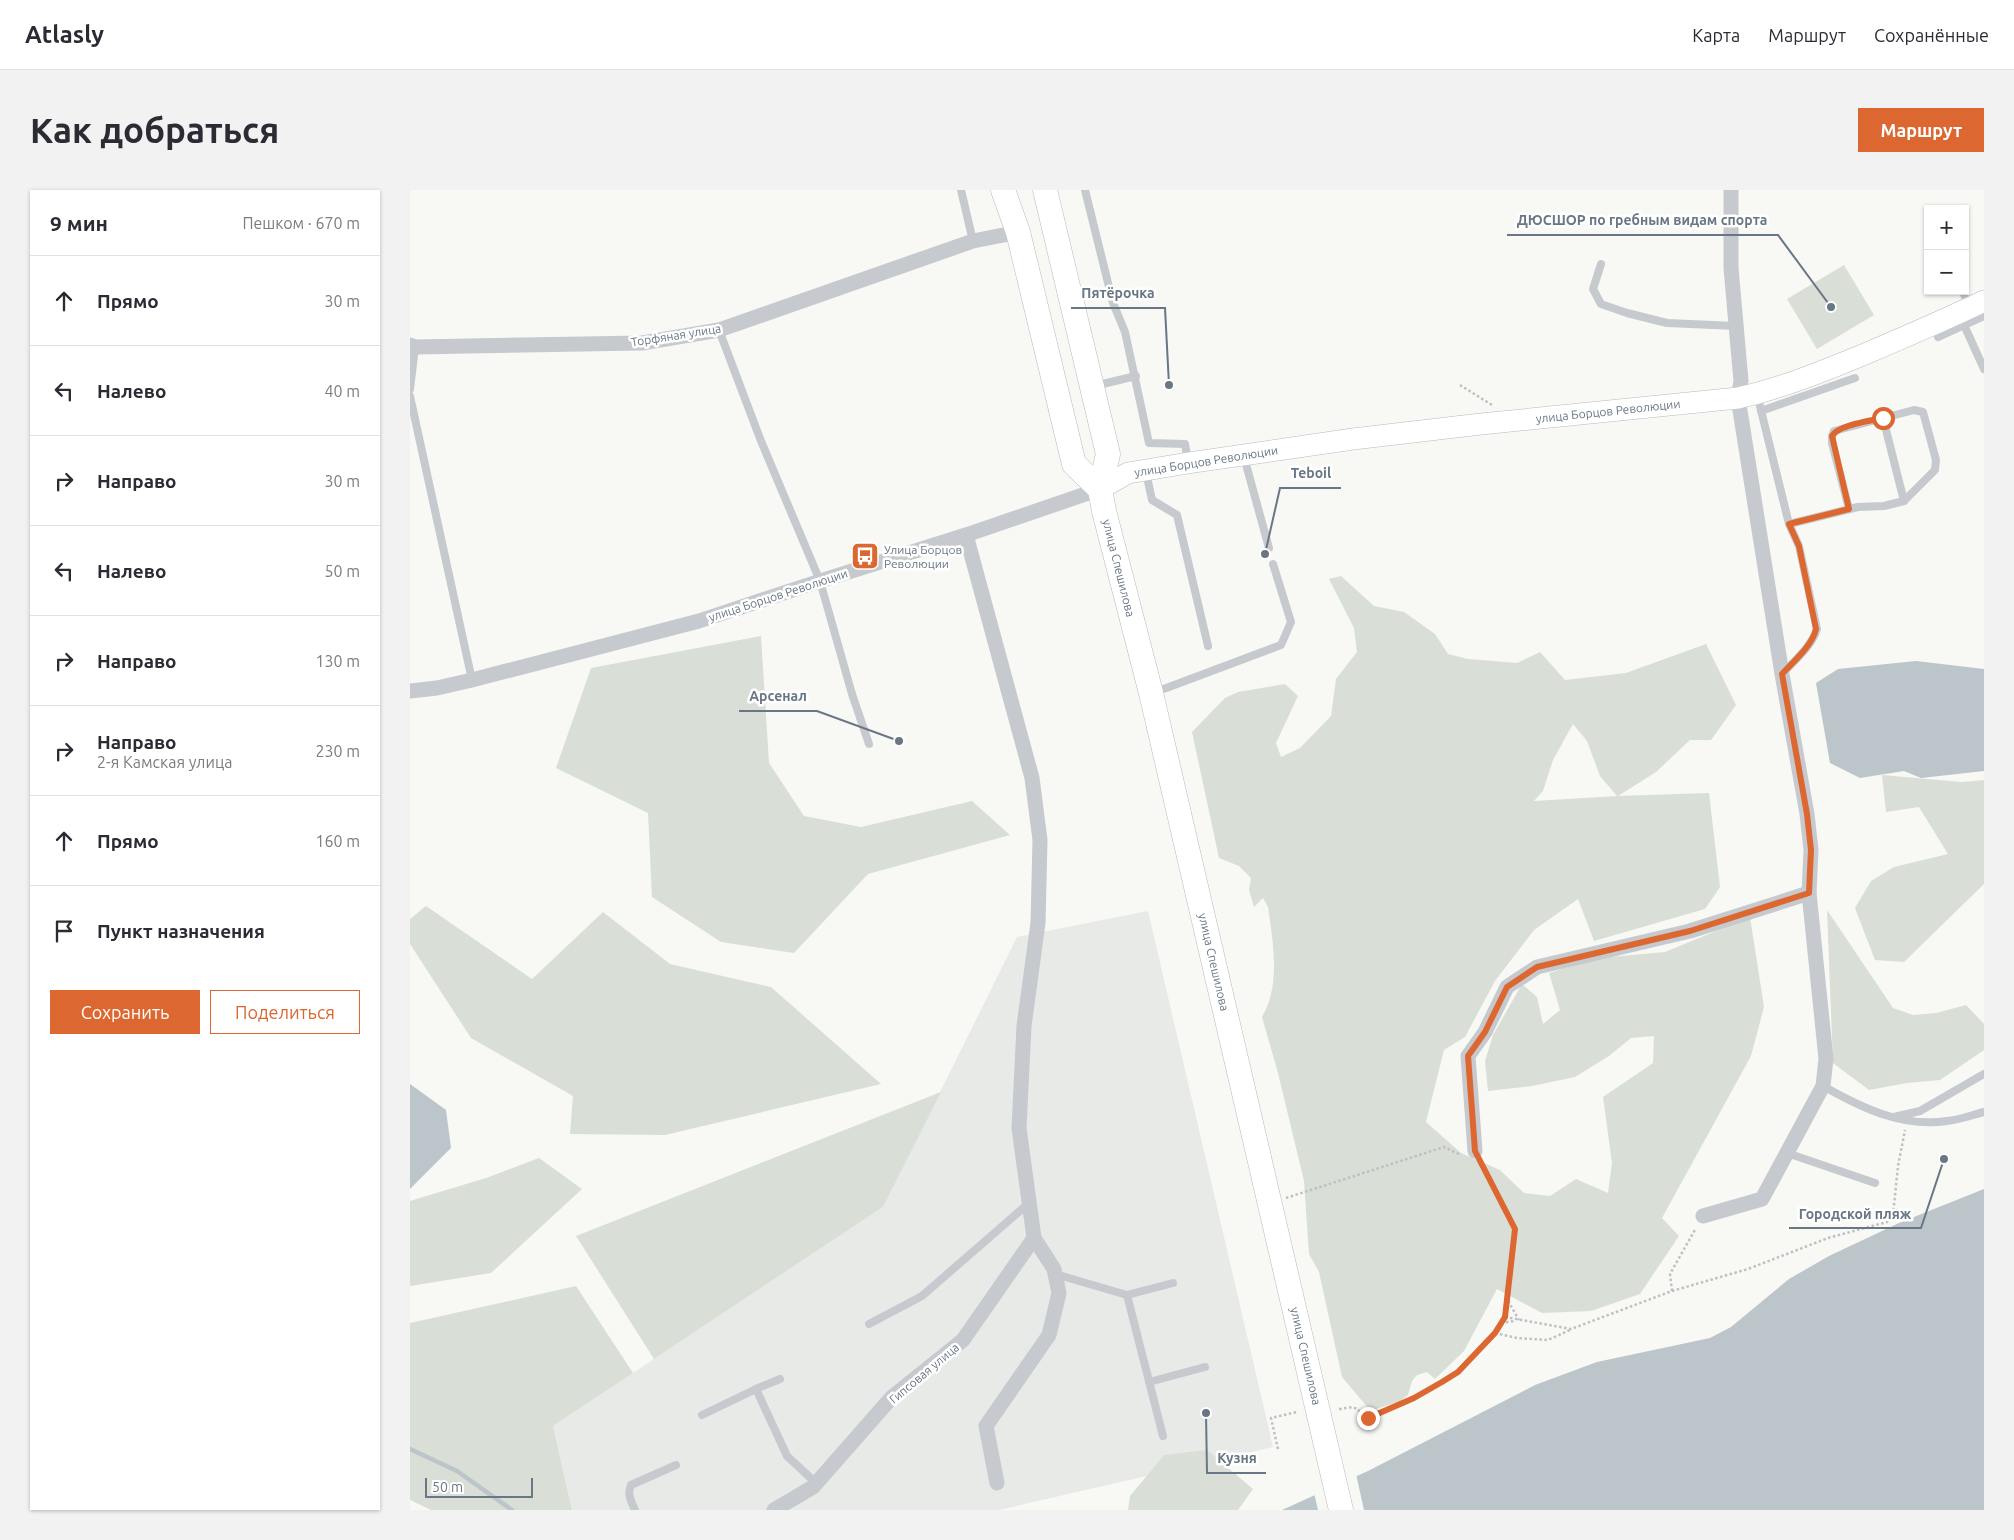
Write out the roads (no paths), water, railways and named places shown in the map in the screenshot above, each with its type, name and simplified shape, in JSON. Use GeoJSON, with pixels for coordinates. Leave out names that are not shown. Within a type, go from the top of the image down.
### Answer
{"type":"FeatureCollection","features":[{"type":"Feature","properties":{"kind":"main road"},"geometry":{"type":"LineString","coordinates":[[1004,190],[1018,232],[1074,464],[1100,489]]}},
{"type":"Feature","properties":{"kind":"main road","name":"улица Спешилова"},"geometry":{"type":"LineString","coordinates":[[1047,191],[1108,454],[1100,489],[1151,694],[1342,1510]]}},
{"type":"Feature","properties":{"kind":"street"},"geometry":{"type":"LineString","coordinates":[[1703,1216],[1762,1199],[1823,1086],[1826,1059],[1809,893],[1811,850],[1807,814],[1782,674],[1752,401],[1742,382],[1732,268],[1732,190]]}},
{"type":"Feature","properties":{"kind":"street","name":"Торфяная улица"},"geometry":{"type":"LineString","coordinates":[[413,346],[642,343],[719,330],[973,241],[1018,232]]}},
{"type":"Feature","properties":{"kind":"street","name":"улица Борцов Революции"},"geometry":{"type":"LineString","coordinates":[[410,691],[437,688],[472,680],[699,621],[966,536],[1100,489],[1128,473],[1188,462],[1353,439],[1481,424],[1752,401],[1848,375],[1936,324],[1973,308]]}},
{"type":"Feature","properties":{"kind":"street"},"geometry":{"type":"LineString","coordinates":[[966,536],[1032,778],[1040,840],[1038,923],[1024,1026],[1019,1128],[1034,1238],[1054,1269],[1059,1293],[1049,1335],[986,1426],[997,1483]]}},
{"type":"Feature","properties":{"kind":"street"},"geometry":{"type":"LineString","coordinates":[[1477,1155],[1468,1056],[1485,1032],[1507,987],[1537,967],[1690,931],[1809,893]]}},
{"type":"Feature","properties":{"kind":"street","name":"Гипсовая улица"},"geometry":{"type":"LineString","coordinates":[[774,1510],[813,1487],[892,1397],[963,1340],[1034,1238]]}},
{"type":"Feature","properties":{"kind":"lane"},"geometry":{"type":"LineString","coordinates":[[961,190],[973,241]]}},
{"type":"Feature","properties":{"kind":"lane"},"geometry":{"type":"LineString","coordinates":[[1085,190],[1113,303],[1125,332],[1149,443],[1186,444],[1188,462]]}},
{"type":"Feature","properties":{"kind":"lane"},"geometry":{"type":"LineString","coordinates":[[1601,264],[1594,289],[1601,304],[1667,323],[1736,326]]}},
{"type":"Feature","properties":{"kind":"lane"},"geometry":{"type":"LineString","coordinates":[[1938,336],[1973,308],[1984,369]]}},
{"type":"Feature","properties":{"kind":"lane"},"geometry":{"type":"LineString","coordinates":[[719,330],[761,440],[820,581],[852,694],[869,744]]}},
{"type":"Feature","properties":{"kind":"lane"},"geometry":{"type":"LineString","coordinates":[[410,389],[413,346]]}},
{"type":"Feature","properties":{"kind":"lane"},"geometry":{"type":"LineString","coordinates":[[1092,386],[1136,376]]}},
{"type":"Feature","properties":{"kind":"lane"},"geometry":{"type":"LineString","coordinates":[[410,396],[472,680]]}},
{"type":"Feature","properties":{"kind":"lane"},"geometry":{"type":"LineString","coordinates":[[1752,401],[1789,524],[1799,546],[1816,629],[1814,637],[1809,644],[1782,674]]}},
{"type":"Feature","properties":{"kind":"lane"},"geometry":{"type":"LineString","coordinates":[[1789,524],[1858,507],[1884,506],[1904,501],[1935,470],[1936,460],[1923,412],[1919,410],[1834,431],[1832,436],[1849,509]]}},
{"type":"Feature","properties":{"kind":"lane"},"geometry":{"type":"LineString","coordinates":[[1883,418],[1904,501]]}},
{"type":"Feature","properties":{"kind":"lane"},"geometry":{"type":"LineString","coordinates":[[1244,455],[1269,548]]}},
{"type":"Feature","properties":{"kind":"lane"},"geometry":{"type":"LineString","coordinates":[[1145,470],[1152,500],[1177,515],[1208,646]]}},
{"type":"Feature","properties":{"kind":"lane"},"geometry":{"type":"LineString","coordinates":[[1151,694],[1281,645],[1291,622],[1273,564]]}},
{"type":"Feature","properties":{"kind":"lane"},"geometry":{"type":"LineString","coordinates":[[1892,1117],[1920,1111],[1984,1074]]}},
{"type":"Feature","properties":{"kind":"lane"},"geometry":{"type":"LineString","coordinates":[[1823,1086],[1857,1105],[1892,1117],[1921,1123],[1947,1121],[1984,1112]]}},
{"type":"Feature","properties":{"kind":"lane"},"geometry":{"type":"LineString","coordinates":[[1787,1153],[1875,1183]]}},
{"type":"Feature","properties":{"kind":"lane"},"geometry":{"type":"LineString","coordinates":[[869,1324],[922,1296],[1029,1203]]}},
{"type":"Feature","properties":{"kind":"lane"},"geometry":{"type":"LineString","coordinates":[[1055,1274],[1127,1295],[1173,1283]]}},
{"type":"Feature","properties":{"kind":"lane"},"geometry":{"type":"LineString","coordinates":[[1127,1295],[1163,1436]]}},
{"type":"Feature","properties":{"kind":"lane"},"geometry":{"type":"LineString","coordinates":[[1149,1382],[1206,1367]]}},
{"type":"Feature","properties":{"kind":"lane"},"geometry":{"type":"LineString","coordinates":[[702,1415],[780,1379]]}},
{"type":"Feature","properties":{"kind":"lane"},"geometry":{"type":"LineString","coordinates":[[756,1389],[787,1456],[816,1483]]}},
{"type":"Feature","properties":{"kind":"lane"},"geometry":{"type":"LineString","coordinates":[[635,1510],[630,1498],[629,1491],[631,1485],[676,1465]]}},
{"type":"Feature","properties":{"kind":"waterway"},"geometry":{"type":"LineString","coordinates":[[410,1449],[457,1471],[512,1510]]}},
{"type":"Feature","properties":{"kind":"place","name":"ДЮСШОР по гребным видам спорта"},"geometry":{"type":"Point","coordinates":[1831,307]}},
{"type":"Feature","properties":{"kind":"place","name":"Пятёрочка"},"geometry":{"type":"Point","coordinates":[1169,385]}},
{"type":"Feature","properties":{"kind":"place","name":"Teboil"},"geometry":{"type":"Point","coordinates":[1265,554]}},
{"type":"Feature","properties":{"kind":"place","name":"Улица Борцов Революции"},"geometry":{"type":"Point","coordinates":[865,556]}},
{"type":"Feature","properties":{"kind":"place","name":"Арсенал"},"geometry":{"type":"Point","coordinates":[899,741]}},
{"type":"Feature","properties":{"kind":"place","name":"Городской пляж"},"geometry":{"type":"Point","coordinates":[1944,1159]}},
{"type":"Feature","properties":{"kind":"place","name":"Кузня"},"geometry":{"type":"Point","coordinates":[1206,1413]}}]}
